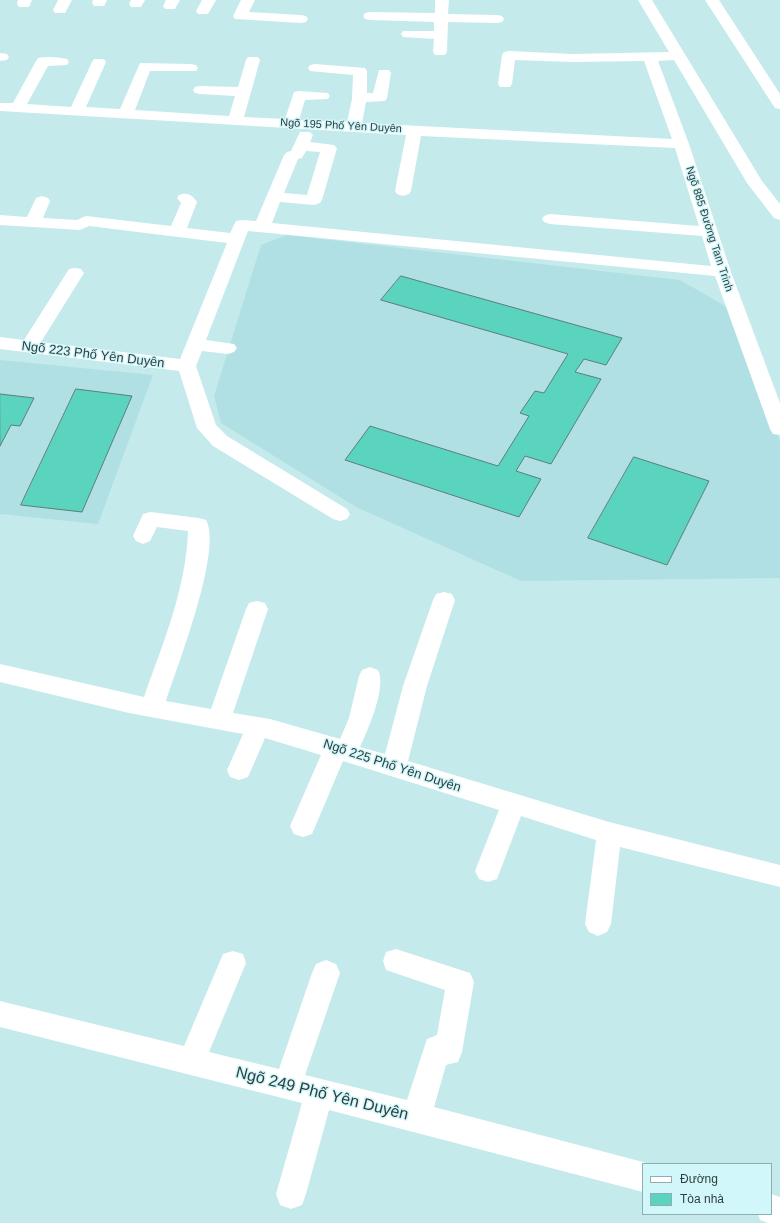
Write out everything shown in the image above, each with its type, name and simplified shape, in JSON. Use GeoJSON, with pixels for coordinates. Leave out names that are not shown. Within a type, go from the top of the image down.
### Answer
{"type":"FeatureCollection","features":[{"type":"Feature","properties":{"kind":"street"},"geometry":{"type":"LineString","coordinates":[[248,0],[240,16],[301,19]]}},
{"type":"Feature","properties":{"kind":"street"},"geometry":{"type":"LineString","coordinates":[[440,52],[445,33],[440,18],[442,0]]}},
{"type":"Feature","properties":{"kind":"street"},"geometry":{"type":"LineString","coordinates":[[645,0],[755,183],[780,215]]}},
{"type":"Feature","properties":{"kind":"street"},"geometry":{"type":"LineString","coordinates":[[712,0],[780,105]]}},
{"type":"Feature","properties":{"kind":"street"},"geometry":{"type":"LineString","coordinates":[[370,16],[497,19]]}},
{"type":"Feature","properties":{"kind":"street"},"geometry":{"type":"LineString","coordinates":[[408,34],[445,33]]}},
{"type":"Feature","properties":{"kind":"street"},"geometry":{"type":"LineString","coordinates":[[505,84],[508,55],[573,58],[679,56]]}},
{"type":"Feature","properties":{"kind":"street","name":"Ngõ 885 Đường Tam Trinh"},"geometry":{"type":"LineString","coordinates":[[650,57],[681,144],[722,272],[780,428]]}},
{"type":"Feature","properties":{"kind":"street"},"geometry":{"type":"LineString","coordinates":[[235,120],[253,60]]}},
{"type":"Feature","properties":{"kind":"street"},"geometry":{"type":"LineString","coordinates":[[18,107],[43,61],[62,62]]}},
{"type":"Feature","properties":{"kind":"street"},"geometry":{"type":"LineString","coordinates":[[77,110],[99,62]]}},
{"type":"Feature","properties":{"kind":"street"},"geometry":{"type":"LineString","coordinates":[[126,113],[144,66],[191,68]]}},
{"type":"Feature","properties":{"kind":"street"},"geometry":{"type":"LineString","coordinates":[[314,68],[360,71],[359,97],[354,127]]}},
{"type":"Feature","properties":{"kind":"street"},"geometry":{"type":"LineString","coordinates":[[359,97],[380,98],[384,73]]}},
{"type":"Feature","properties":{"kind":"street"},"geometry":{"type":"LineString","coordinates":[[200,90],[244,92]]}},
{"type":"Feature","properties":{"kind":"street"},"geometry":{"type":"LineString","coordinates":[[291,123],[299,95],[323,96]]}},
{"type":"Feature","properties":{"kind":"street","name":"Ngõ 195 Phố Yên Duyên"},"geometry":{"type":"LineString","coordinates":[[1,108],[18,107],[77,110],[354,127],[681,144]]}},
{"type":"Feature","properties":{"kind":"street"},"geometry":{"type":"LineString","coordinates":[[262,227],[292,155],[297,155],[309,124]]}},
{"type":"Feature","properties":{"kind":"street"},"geometry":{"type":"LineString","coordinates":[[403,191],[414,130]]}},
{"type":"Feature","properties":{"kind":"street"},"geometry":{"type":"LineString","coordinates":[[274,197],[314,200],[329,148],[301,146]]}},
{"type":"Feature","properties":{"kind":"street"},"geometry":{"type":"LineString","coordinates":[[177,232],[188,202],[185,198]]}},
{"type":"Feature","properties":{"kind":"street"},"geometry":{"type":"LineString","coordinates":[[33,222],[42,201]]}},
{"type":"Feature","properties":{"kind":"street"},"geometry":{"type":"LineString","coordinates":[[550,219],[709,232]]}},
{"type":"Feature","properties":{"kind":"street"},"geometry":{"type":"LineString","coordinates":[[0,220],[80,225],[86,221],[236,239]]}},
{"type":"Feature","properties":{"kind":"street"},"geometry":{"type":"LineString","coordinates":[[340,514],[220,441],[207,428],[187,366],[242,225],[722,272]]}},
{"type":"Feature","properties":{"kind":"street"},"geometry":{"type":"LineString","coordinates":[[29,347],[75,274]]}},
{"type":"Feature","properties":{"kind":"street","name":"Ngõ 223 Phố Yên Duyên"},"geometry":{"type":"LineString","coordinates":[[0,343],[187,366]]}},
{"type":"Feature","properties":{"kind":"street"},"geometry":{"type":"LineString","coordinates":[[195,344],[228,348]]}},
{"type":"Feature","properties":{"kind":"street"},"geometry":{"type":"LineString","coordinates":[[143,536],[150,519],[201,519],[198,557],[189,599],[152,707]]}},
{"type":"Feature","properties":{"kind":"street"},"geometry":{"type":"LineString","coordinates":[[394,767],[414,686],[444,600]]}},
{"type":"Feature","properties":{"kind":"street"},"geometry":{"type":"LineString","coordinates":[[219,718],[257,609]]}},
{"type":"Feature","properties":{"kind":"street","name":"Ngõ 225 Phố Yên Duyên"},"geometry":{"type":"LineString","coordinates":[[0,673],[129,704],[219,718],[258,727],[341,750],[610,833],[780,876]]}},
{"type":"Feature","properties":{"kind":"street"},"geometry":{"type":"LineString","coordinates":[[303,826],[341,750],[361,718],[370,676]]}},
{"type":"Feature","properties":{"kind":"street"},"geometry":{"type":"LineString","coordinates":[[239,770],[258,727]]}},
{"type":"Feature","properties":{"kind":"street"},"geometry":{"type":"LineString","coordinates":[[488,871],[512,804]]}},
{"type":"Feature","properties":{"kind":"street"},"geometry":{"type":"LineString","coordinates":[[598,924],[610,833]]}},
{"type":"Feature","properties":{"kind":"street"},"geometry":{"type":"LineString","coordinates":[[396,961],[460,982],[448,1052],[437,1049],[416,1117]]}},
{"type":"Feature","properties":{"kind":"street"},"geometry":{"type":"LineString","coordinates":[[191,1062],[233,964]]}},
{"type":"Feature","properties":{"kind":"street"},"geometry":{"type":"LineString","coordinates":[[287,1086],[326,973]]}},
{"type":"Feature","properties":{"kind":"street","name":"Ngõ 249 Phố Yên Duyên"},"geometry":{"type":"LineString","coordinates":[[0,1014],[416,1117],[642,1177]]}},
{"type":"Feature","properties":{"kind":"street"},"geometry":{"type":"LineString","coordinates":[[291,1194],[319,1094]]}},
{"type":"Feature","properties":{"kind":"shaded area"},"geometry":{"type":"Polygon","coordinates":[[[287,235],[680,280],[727,307],[780,441],[780,578],[521,581],[356,507],[221,423],[214,396],[261,245],[287,235]]]}},
{"type":"Feature","properties":{"kind":"shaded area"},"geometry":{"type":"Polygon","coordinates":[[[0,360],[153,375],[98,524],[0,514],[0,360]]]}},
{"type":"Feature","properties":{"kind":"building"},"geometry":{"type":"Polygon","coordinates":[[[401,276],[622,338],[606,365],[584,359],[575,372],[601,379],[551,464],[525,456],[516,471],[541,479],[519,517],[345,460],[370,426],[498,466],[529,416],[520,413],[535,391],[544,393],[568,354],[381,300],[401,276]]]}},
{"type":"Feature","properties":{"kind":"building"},"geometry":{"type":"Polygon","coordinates":[[[76,389],[132,396],[82,512],[21,505],[76,389]]]}},
{"type":"Feature","properties":{"kind":"building"},"geometry":{"type":"Polygon","coordinates":[[[0,394],[34,398],[20,426],[11,425],[0,446],[0,394]]]}},
{"type":"Feature","properties":{"kind":"building"},"geometry":{"type":"Polygon","coordinates":[[[634,457],[709,481],[667,565],[588,538],[634,457]]]}}]}
